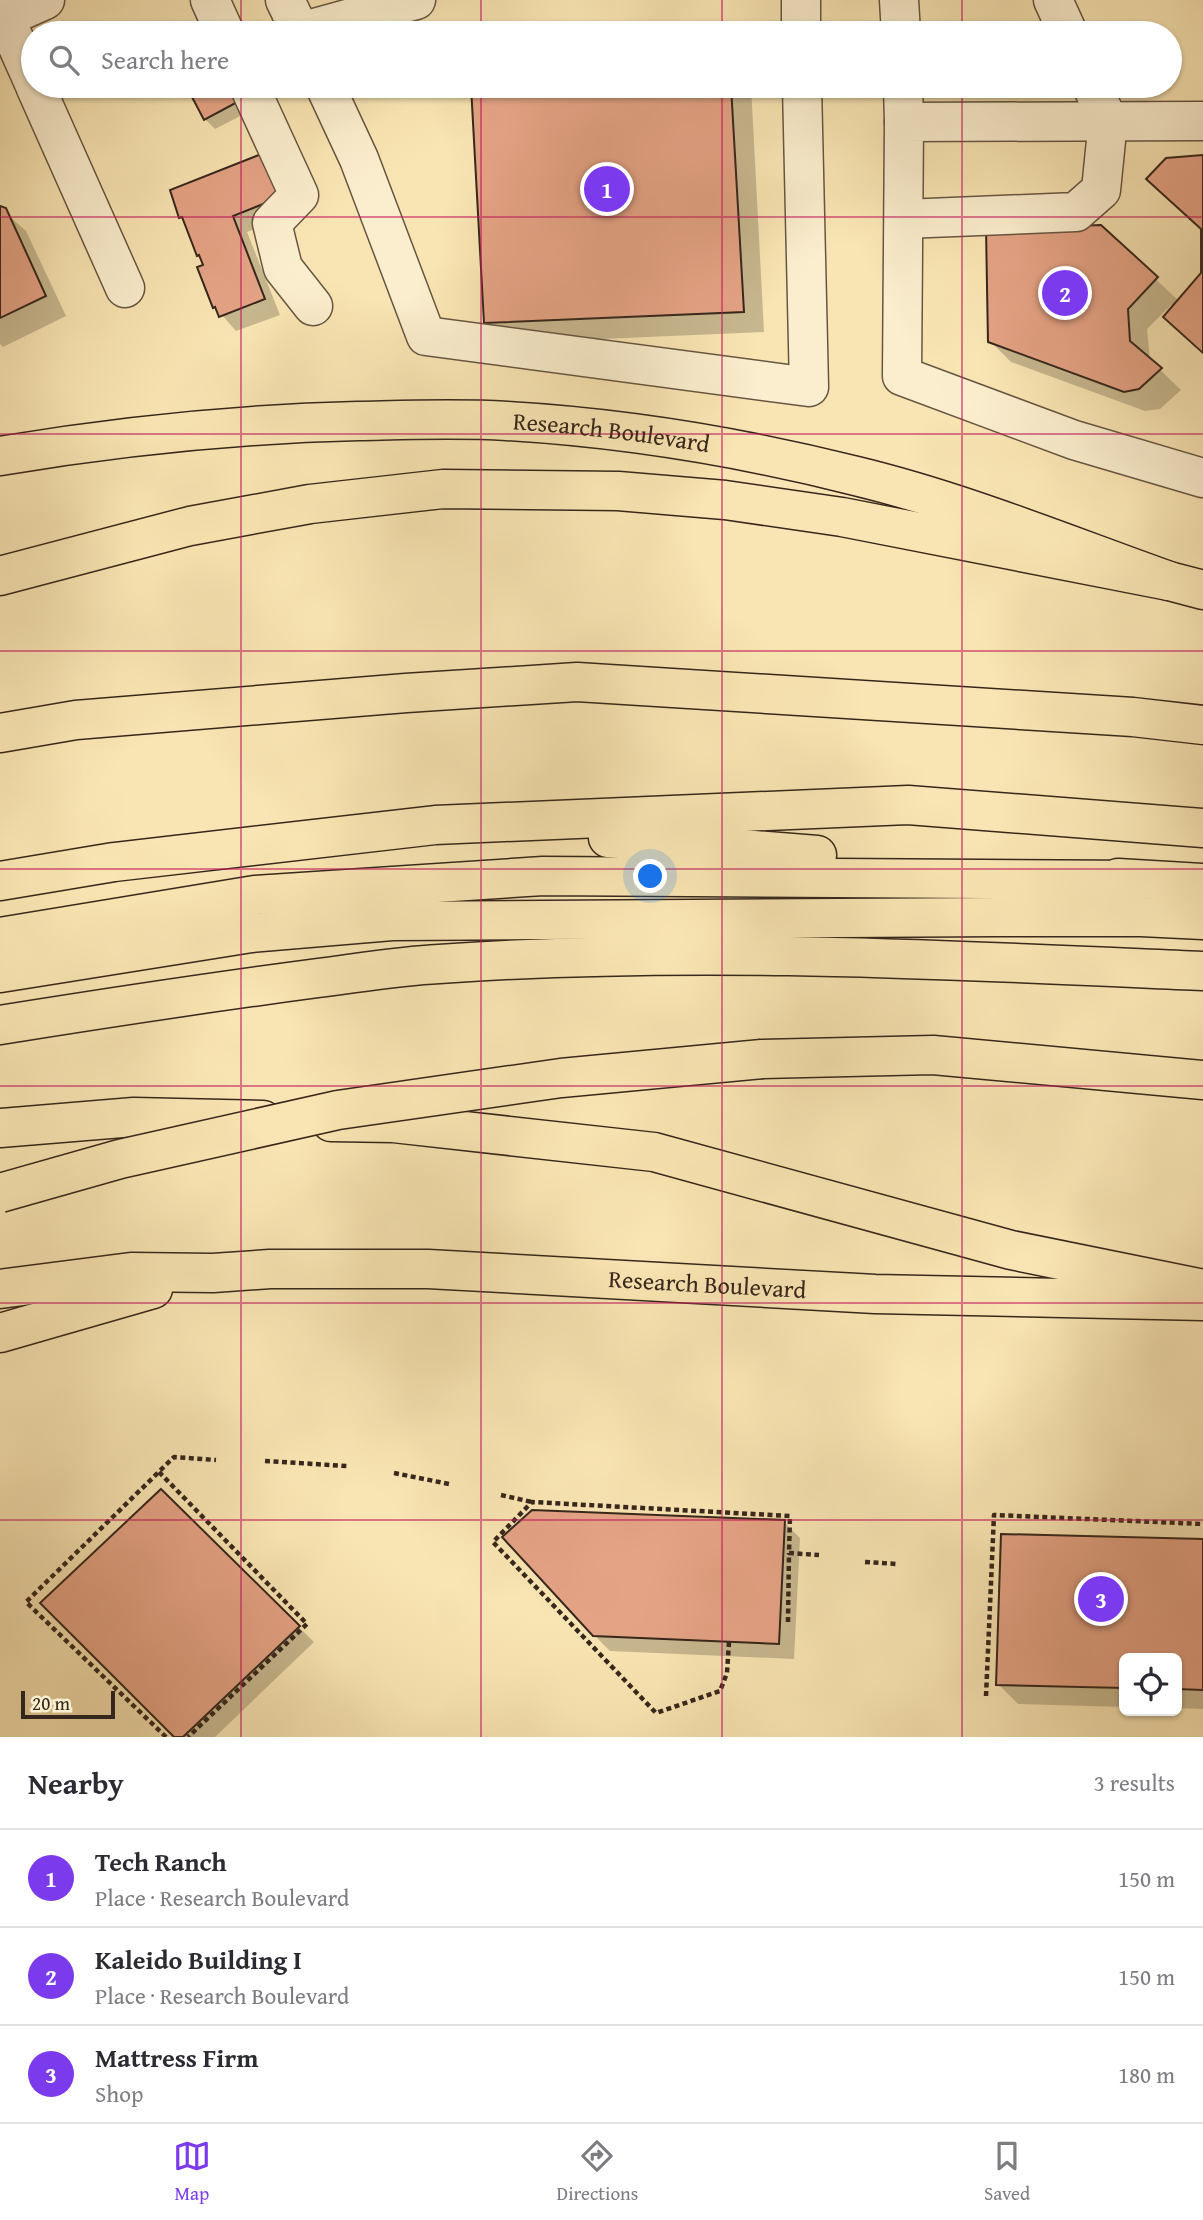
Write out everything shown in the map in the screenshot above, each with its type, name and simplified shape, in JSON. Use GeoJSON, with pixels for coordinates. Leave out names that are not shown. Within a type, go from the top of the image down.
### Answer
{"type":"FeatureCollection","features":[{"type":"Feature","properties":{"kind":"main road","name":"Research Boulevard"},"geometry":{"type":"LineString","coordinates":[[0,456],[88,441],[297,423],[506,421],[621,431],[710,443],[859,476],[938,498],[1186,585]]}},
{"type":"Feature","properties":{"kind":"main road"},"geometry":{"type":"LineString","coordinates":[[0,576],[190,526],[310,504],[443,489],[618,491],[725,500],[842,517],[1186,585]]}},
{"type":"Feature","properties":{"kind":"main road"},"geometry":{"type":"LineString","coordinates":[[0,733],[76,720],[577,682],[1133,717],[1203,725]]}},
{"type":"Feature","properties":{"kind":"main road"},"geometry":{"type":"LineString","coordinates":[[0,881],[114,862],[435,825],[908,805],[1203,828]]}},
{"type":"Feature","properties":{"kind":"main road"},"geometry":{"type":"LineString","coordinates":[[435,825],[1142,898],[1203,920]]}},
{"type":"Feature","properties":{"kind":"main road"},"geometry":{"type":"LineString","coordinates":[[0,937],[255,895],[543,876],[1142,898]]}},
{"type":"Feature","properties":{"kind":"main road"},"geometry":{"type":"LineString","coordinates":[[617,957],[1142,898],[1203,883]]}},
{"type":"Feature","properties":{"kind":"main road"},"geometry":{"type":"LineString","coordinates":[[0,973],[251,933],[393,921],[1142,898]]}},
{"type":"Feature","properties":{"kind":"main road"},"geometry":{"type":"LineString","coordinates":[[0,1025],[221,990],[437,964],[617,957],[948,960],[1203,971]]}},
{"type":"Feature","properties":{"kind":"main road"},"geometry":{"type":"LineString","coordinates":[[0,1193],[120,1158],[338,1110],[561,1078],[762,1059],[933,1055],[1203,1080]]}},
{"type":"Feature","properties":{"kind":"main road"},"geometry":{"type":"LineString","coordinates":[[0,1128],[134,1117],[393,1124],[653,1152],[1011,1250],[1203,1289]]}},
{"type":"Feature","properties":{"kind":"main road","name":"Research Boulevard"},"geometry":{"type":"LineString","coordinates":[[213,1273],[270,1269],[428,1269],[875,1294],[1203,1301]]}},
{"type":"Feature","properties":{"kind":"main road"},"geometry":{"type":"LineString","coordinates":[[0,1289],[131,1272],[213,1273]]}},
{"type":"Feature","properties":{"kind":"main road"},"geometry":{"type":"LineString","coordinates":[[0,1333],[213,1273]]}},
{"type":"Feature","properties":{"kind":"street"},"geometry":{"type":"LineString","coordinates":[[21,56],[3,19],[45,0]]}},
{"type":"Feature","properties":{"kind":"street"},"geometry":{"type":"LineString","coordinates":[[210,0],[220,21]]}},
{"type":"Feature","properties":{"kind":"street"},"geometry":{"type":"LineString","coordinates":[[300,21],[416,0]]}},
{"type":"Feature","properties":{"kind":"street"},"geometry":{"type":"LineString","coordinates":[[801,0],[801,21]]}},
{"type":"Feature","properties":{"kind":"street"},"geometry":{"type":"LineString","coordinates":[[899,0],[900,21]]}},
{"type":"Feature","properties":{"kind":"street"},"geometry":{"type":"LineString","coordinates":[[1053,0],[1063,21]]}},
{"type":"Feature","properties":{"kind":"street"},"geometry":{"type":"LineString","coordinates":[[41,98],[124,288]]}},
{"type":"Feature","properties":{"kind":"street"},"geometry":{"type":"LineString","coordinates":[[255,98],[299,195],[272,223],[282,268],[313,306]]}},
{"type":"Feature","properties":{"kind":"street"},"geometry":{"type":"LineString","coordinates":[[331,98],[359,159],[426,336],[809,387],[802,98]]}},
{"type":"Feature","properties":{"kind":"street"},"geometry":{"type":"LineString","coordinates":[[904,219],[1076,212],[1101,190],[1108,121],[1097,98]]}},
{"type":"Feature","properties":{"kind":"street"},"geometry":{"type":"LineString","coordinates":[[1203,121],[1108,121],[904,104],[902,376],[1074,440],[1203,478]]}},
{"type":"Feature","properties":{"kind":"path"},"geometry":{"type":"LineString","coordinates":[[166,1737],[26,1602],[174,1457],[216,1460]]}},
{"type":"Feature","properties":{"kind":"path"},"geometry":{"type":"LineString","coordinates":[[265,1461],[347,1466]]}},
{"type":"Feature","properties":{"kind":"path"},"geometry":{"type":"LineString","coordinates":[[159,1472],[307,1624],[188,1737]]}},
{"type":"Feature","properties":{"kind":"path"},"geometry":{"type":"LineString","coordinates":[[394,1473],[449,1484]]}},
{"type":"Feature","properties":{"kind":"path"},"geometry":{"type":"LineString","coordinates":[[501,1495],[532,1502],[790,1516],[788,1622]]}},
{"type":"Feature","properties":{"kind":"path"},"geometry":{"type":"LineString","coordinates":[[532,1502],[493,1542],[656,1713],[720,1691],[727,1672],[729,1642]]}},
{"type":"Feature","properties":{"kind":"path"},"geometry":{"type":"LineString","coordinates":[[986,1696],[993,1516],[1203,1524]]}},
{"type":"Feature","properties":{"kind":"path"},"geometry":{"type":"LineString","coordinates":[[789,1553],[819,1555]]}},
{"type":"Feature","properties":{"kind":"path"},"geometry":{"type":"LineString","coordinates":[[864,1562],[897,1564]]}},
{"type":"Feature","properties":{"kind":"building"},"geometry":{"type":"Polygon","coordinates":[[[193,98],[242,98],[243,99],[204,120],[193,98]]]}},
{"type":"Feature","properties":{"kind":"building"},"geometry":{"type":"Polygon","coordinates":[[[472,98],[732,98],[744,312],[484,323],[472,98]]]}},
{"type":"Feature","properties":{"kind":"building"},"geometry":{"type":"Polygon","coordinates":[[[269,151],[286,195],[233,216],[265,299],[219,317],[197,267],[203,265],[182,217],[179,218],[170,190],[269,151]]]}},
{"type":"Feature","properties":{"kind":"building"},"geometry":{"type":"Polygon","coordinates":[[[1203,155],[1203,353],[1163,317],[1201,273],[1201,229],[1146,179],[1166,158],[1203,155]]]}},
{"type":"Feature","properties":{"kind":"building"},"geometry":{"type":"Polygon","coordinates":[[[0,206],[6,208],[46,296],[0,318],[0,206]]]}},
{"type":"Feature","properties":{"kind":"building"},"geometry":{"type":"Polygon","coordinates":[[[1101,225],[1158,277],[1128,309],[1130,341],[1162,368],[1139,389],[1124,392],[988,342],[986,229],[1101,225]]]}},
{"type":"Feature","properties":{"kind":"building"},"geometry":{"type":"Polygon","coordinates":[[[161,1489],[300,1626],[183,1737],[174,1737],[40,1603],[161,1489]]]}},
{"type":"Feature","properties":{"kind":"building"},"geometry":{"type":"Polygon","coordinates":[[[532,1510],[785,1520],[779,1644],[593,1636],[502,1537],[532,1510]]]}},
{"type":"Feature","properties":{"kind":"building"},"geometry":{"type":"Polygon","coordinates":[[[1001,1534],[1203,1539],[1203,1690],[1182,1689],[1182,1653],[1119,1653],[1119,1688],[996,1685],[1001,1534]]]}},
{"type":"Feature","properties":{"kind":"place","name":"Tech Ranch"},"geometry":{"type":"Point","coordinates":[607,189]}},
{"type":"Feature","properties":{"kind":"place","name":"Kaleido Building I"},"geometry":{"type":"Point","coordinates":[1065,293]}},
{"type":"Feature","properties":{"kind":"place","name":"Mattress Firm"},"geometry":{"type":"Point","coordinates":[1101,1599]}}]}
